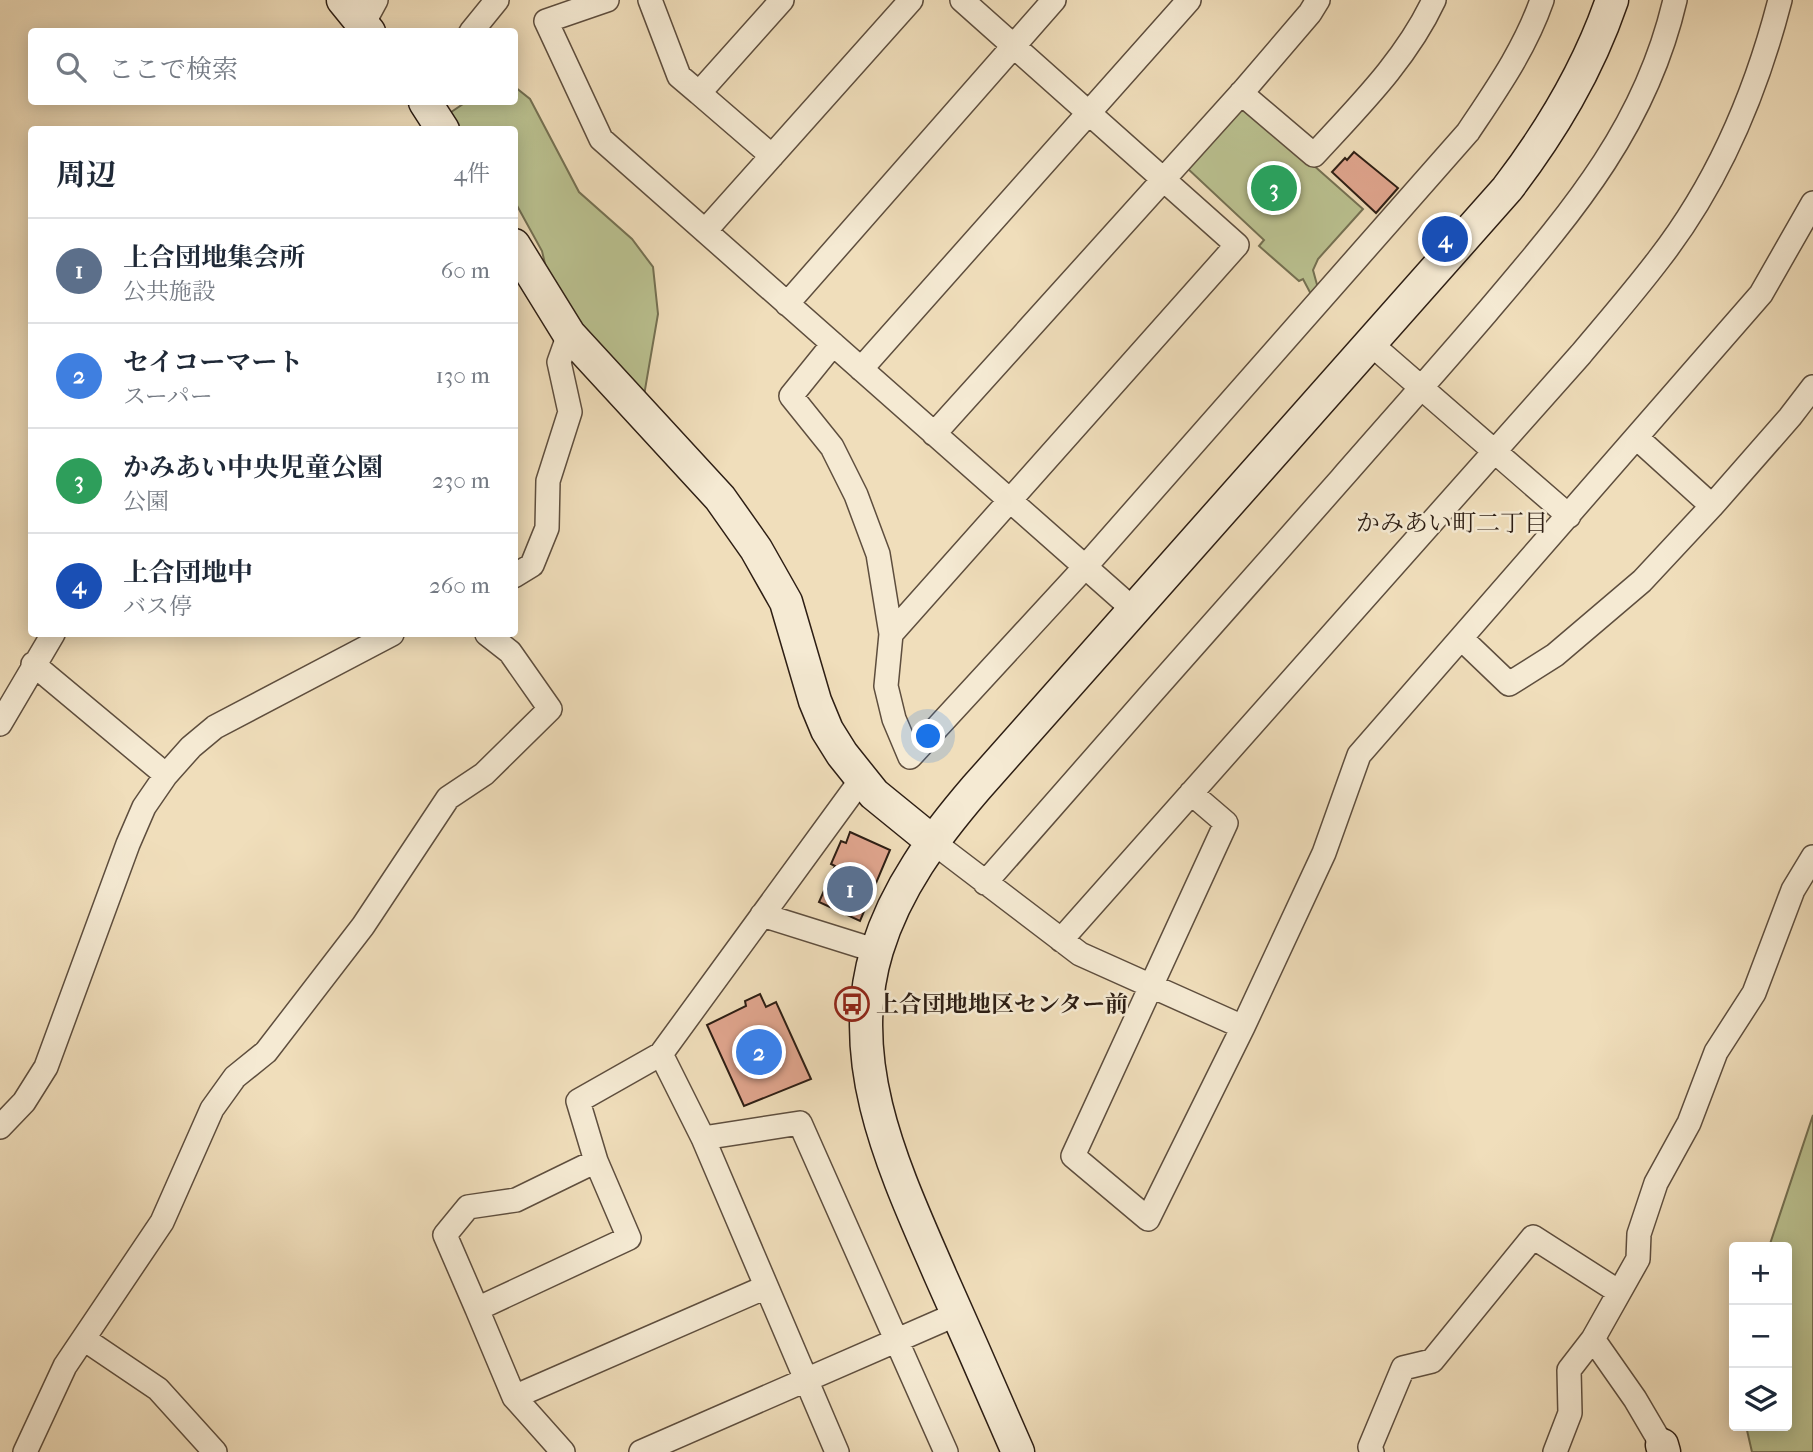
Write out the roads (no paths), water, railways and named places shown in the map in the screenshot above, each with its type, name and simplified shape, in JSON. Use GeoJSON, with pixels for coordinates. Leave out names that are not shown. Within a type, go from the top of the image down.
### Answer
{"type":"FeatureCollection","features":[{"type":"Feature","properties":{"kind":"street"},"geometry":{"type":"LineString","coordinates":[[343,0],[369,19]]}},
{"type":"Feature","properties":{"kind":"street"},"geometry":{"type":"LineString","coordinates":[[474,28],[497,0]]}},
{"type":"Feature","properties":{"kind":"street"},"geometry":{"type":"LineString","coordinates":[[607,0],[546,21],[601,139],[1134,610]]}},
{"type":"Feature","properties":{"kind":"street"},"geometry":{"type":"LineString","coordinates":[[650,0],[679,76],[772,156]]}},
{"type":"Feature","properties":{"kind":"street"},"geometry":{"type":"LineString","coordinates":[[699,93],[782,0]]}},
{"type":"Feature","properties":{"kind":"street"},"geometry":{"type":"LineString","coordinates":[[705,231],[911,0]]}},
{"type":"Feature","properties":{"kind":"street"},"geometry":{"type":"LineString","coordinates":[[891,634],[1237,245],[962,0]]}},
{"type":"Feature","properties":{"kind":"street"},"geometry":{"type":"LineString","coordinates":[[787,304],[1054,0]]}},
{"type":"Feature","properties":{"kind":"street"},"geometry":{"type":"LineString","coordinates":[[861,369],[1189,0]]}},
{"type":"Feature","properties":{"kind":"street"},"geometry":{"type":"LineString","coordinates":[[934,434],[1241,93],[1310,13],[1318,0]]}},
{"type":"Feature","properties":{"kind":"street"},"geometry":{"type":"LineString","coordinates":[[1241,93],[1314,155],[1381,82],[1413,39],[1434,0]]}},
{"type":"Feature","properties":{"kind":"street"},"geometry":{"type":"LineString","coordinates":[[833,344],[791,396],[832,447],[856,495],[878,554],[891,634],[886,686],[894,719],[909,757],[1085,567],[1468,132],[1508,72],[1532,27],[1542,0]]}},
{"type":"Feature","properties":{"kind":"street"},"geometry":{"type":"LineString","coordinates":[[1018,1452],[900,1181],[878,1117],[865,1031],[869,989],[877,951],[894,908],[914,868],[976,788],[1507,189],[1550,130],[1586,66],[1612,0]]}},
{"type":"Feature","properties":{"kind":"street"},"geometry":{"type":"LineString","coordinates":[[985,883],[1556,231],[1604,166],[1633,113],[1662,50],[1675,0]]}},
{"type":"Feature","properties":{"kind":"street"},"geometry":{"type":"LineString","coordinates":[[1061,940],[1495,452],[1661,258],[1712,179],[1738,126],[1766,55],[1780,0]]}},
{"type":"Feature","properties":{"kind":"street"},"geometry":{"type":"LineString","coordinates":[[427,105],[440,126]]}},
{"type":"Feature","properties":{"kind":"street"},"geometry":{"type":"LineString","coordinates":[[1191,793],[1226,823],[1073,1156],[1148,1219],[1243,1027],[1324,853],[1359,755],[1761,294],[1813,203]]}},
{"type":"Feature","properties":{"kind":"street"},"geometry":{"type":"LineString","coordinates":[[518,251],[569,334],[720,499],[756,549],[786,602],[823,720],[842,754],[861,780],[896,813],[1080,954],[1243,1027]]}},
{"type":"Feature","properties":{"kind":"street"},"geometry":{"type":"LineString","coordinates":[[518,574],[532,565],[547,528],[548,481],[570,412],[559,362],[569,334]]}},
{"type":"Feature","properties":{"kind":"street"},"geometry":{"type":"LineString","coordinates":[[1371,344],[1569,516]]}},
{"type":"Feature","properties":{"kind":"street"},"geometry":{"type":"LineString","coordinates":[[1462,639],[1509,684],[1555,654],[1642,582],[1712,506],[1813,387]]}},
{"type":"Feature","properties":{"kind":"street"},"geometry":{"type":"LineString","coordinates":[[1637,438],[1712,506]]}},
{"type":"Feature","properties":{"kind":"street"},"geometry":{"type":"LineString","coordinates":[[0,724],[51,637]]}},
{"type":"Feature","properties":{"kind":"street"},"geometry":{"type":"LineString","coordinates":[[0,1127],[24,1102],[46,1067],[128,844],[144,807],[166,775],[191,747],[215,727],[386,637]]}},
{"type":"Feature","properties":{"kind":"street"},"geometry":{"type":"LineString","coordinates":[[25,1452],[65,1366],[162,1222],[212,1109],[235,1077],[266,1052],[363,926],[448,798],[484,774],[550,709],[510,652],[490,637]]}},
{"type":"Feature","properties":{"kind":"street"},"geometry":{"type":"LineString","coordinates":[[33,664],[166,775]]}},
{"type":"Feature","properties":{"kind":"street"},"geometry":{"type":"LineString","coordinates":[[477,1309],[629,1238],[596,1161],[578,1101],[661,1054],[861,780]]}},
{"type":"Feature","properties":{"kind":"street"},"geometry":{"type":"LineString","coordinates":[[1555,1452],[1570,1413],[1569,1370],[1593,1339],[1638,1259],[1639,1234],[1656,1184],[1689,1123],[1716,1052],[1754,993],[1793,890],[1813,857]]}},
{"type":"Feature","properties":{"kind":"street"},"geometry":{"type":"LineString","coordinates":[[762,915],[877,951]]}},
{"type":"Feature","properties":{"kind":"street"},"geometry":{"type":"LineString","coordinates":[[661,1054],[703,1138],[837,1452]]}},
{"type":"Feature","properties":{"kind":"street"},"geometry":{"type":"LineString","coordinates":[[703,1138],[800,1123],[946,1452]]}},
{"type":"Feature","properties":{"kind":"street"},"geometry":{"type":"LineString","coordinates":[[563,1452],[514,1397],[445,1235],[468,1207],[516,1200],[596,1161]]}},
{"type":"Feature","properties":{"kind":"street"},"geometry":{"type":"LineString","coordinates":[[1372,1452],[1370,1447],[1403,1368],[1432,1361],[1534,1237],[1619,1292]]}},
{"type":"Feature","properties":{"kind":"street"},"geometry":{"type":"LineString","coordinates":[[514,1397],[766,1287]]}},
{"type":"Feature","properties":{"kind":"street"},"geometry":{"type":"LineString","coordinates":[[640,1452],[957,1314]]}},
{"type":"Feature","properties":{"kind":"street"},"geometry":{"type":"LineString","coordinates":[[84,1339],[158,1389],[215,1452]]}},
{"type":"Feature","properties":{"kind":"street"},"geometry":{"type":"LineString","coordinates":[[1593,1339],[1635,1399],[1663,1448]]}},
{"type":"Feature","properties":{"kind":"place","name":"かみあい中央児童公園"},"geometry":{"type":"Point","coordinates":[1274,188]}},
{"type":"Feature","properties":{"kind":"place","name":"上合団地中"},"geometry":{"type":"Point","coordinates":[1445,239]}},
{"type":"Feature","properties":{"kind":"place","name":"上合団地集会所"},"geometry":{"type":"Point","coordinates":[850,889]}},
{"type":"Feature","properties":{"kind":"place","name":"上合団地地区センター前"},"geometry":{"type":"Point","coordinates":[852,1004]}},
{"type":"Feature","properties":{"kind":"place","name":"セイコーマート"},"geometry":{"type":"Point","coordinates":[759,1052]}},
{"type":"Feature","properties":{"kind":"district","name":"かみあい町二丁目"},"geometry":{"type":"Point","coordinates":[1452,523]}}]}
